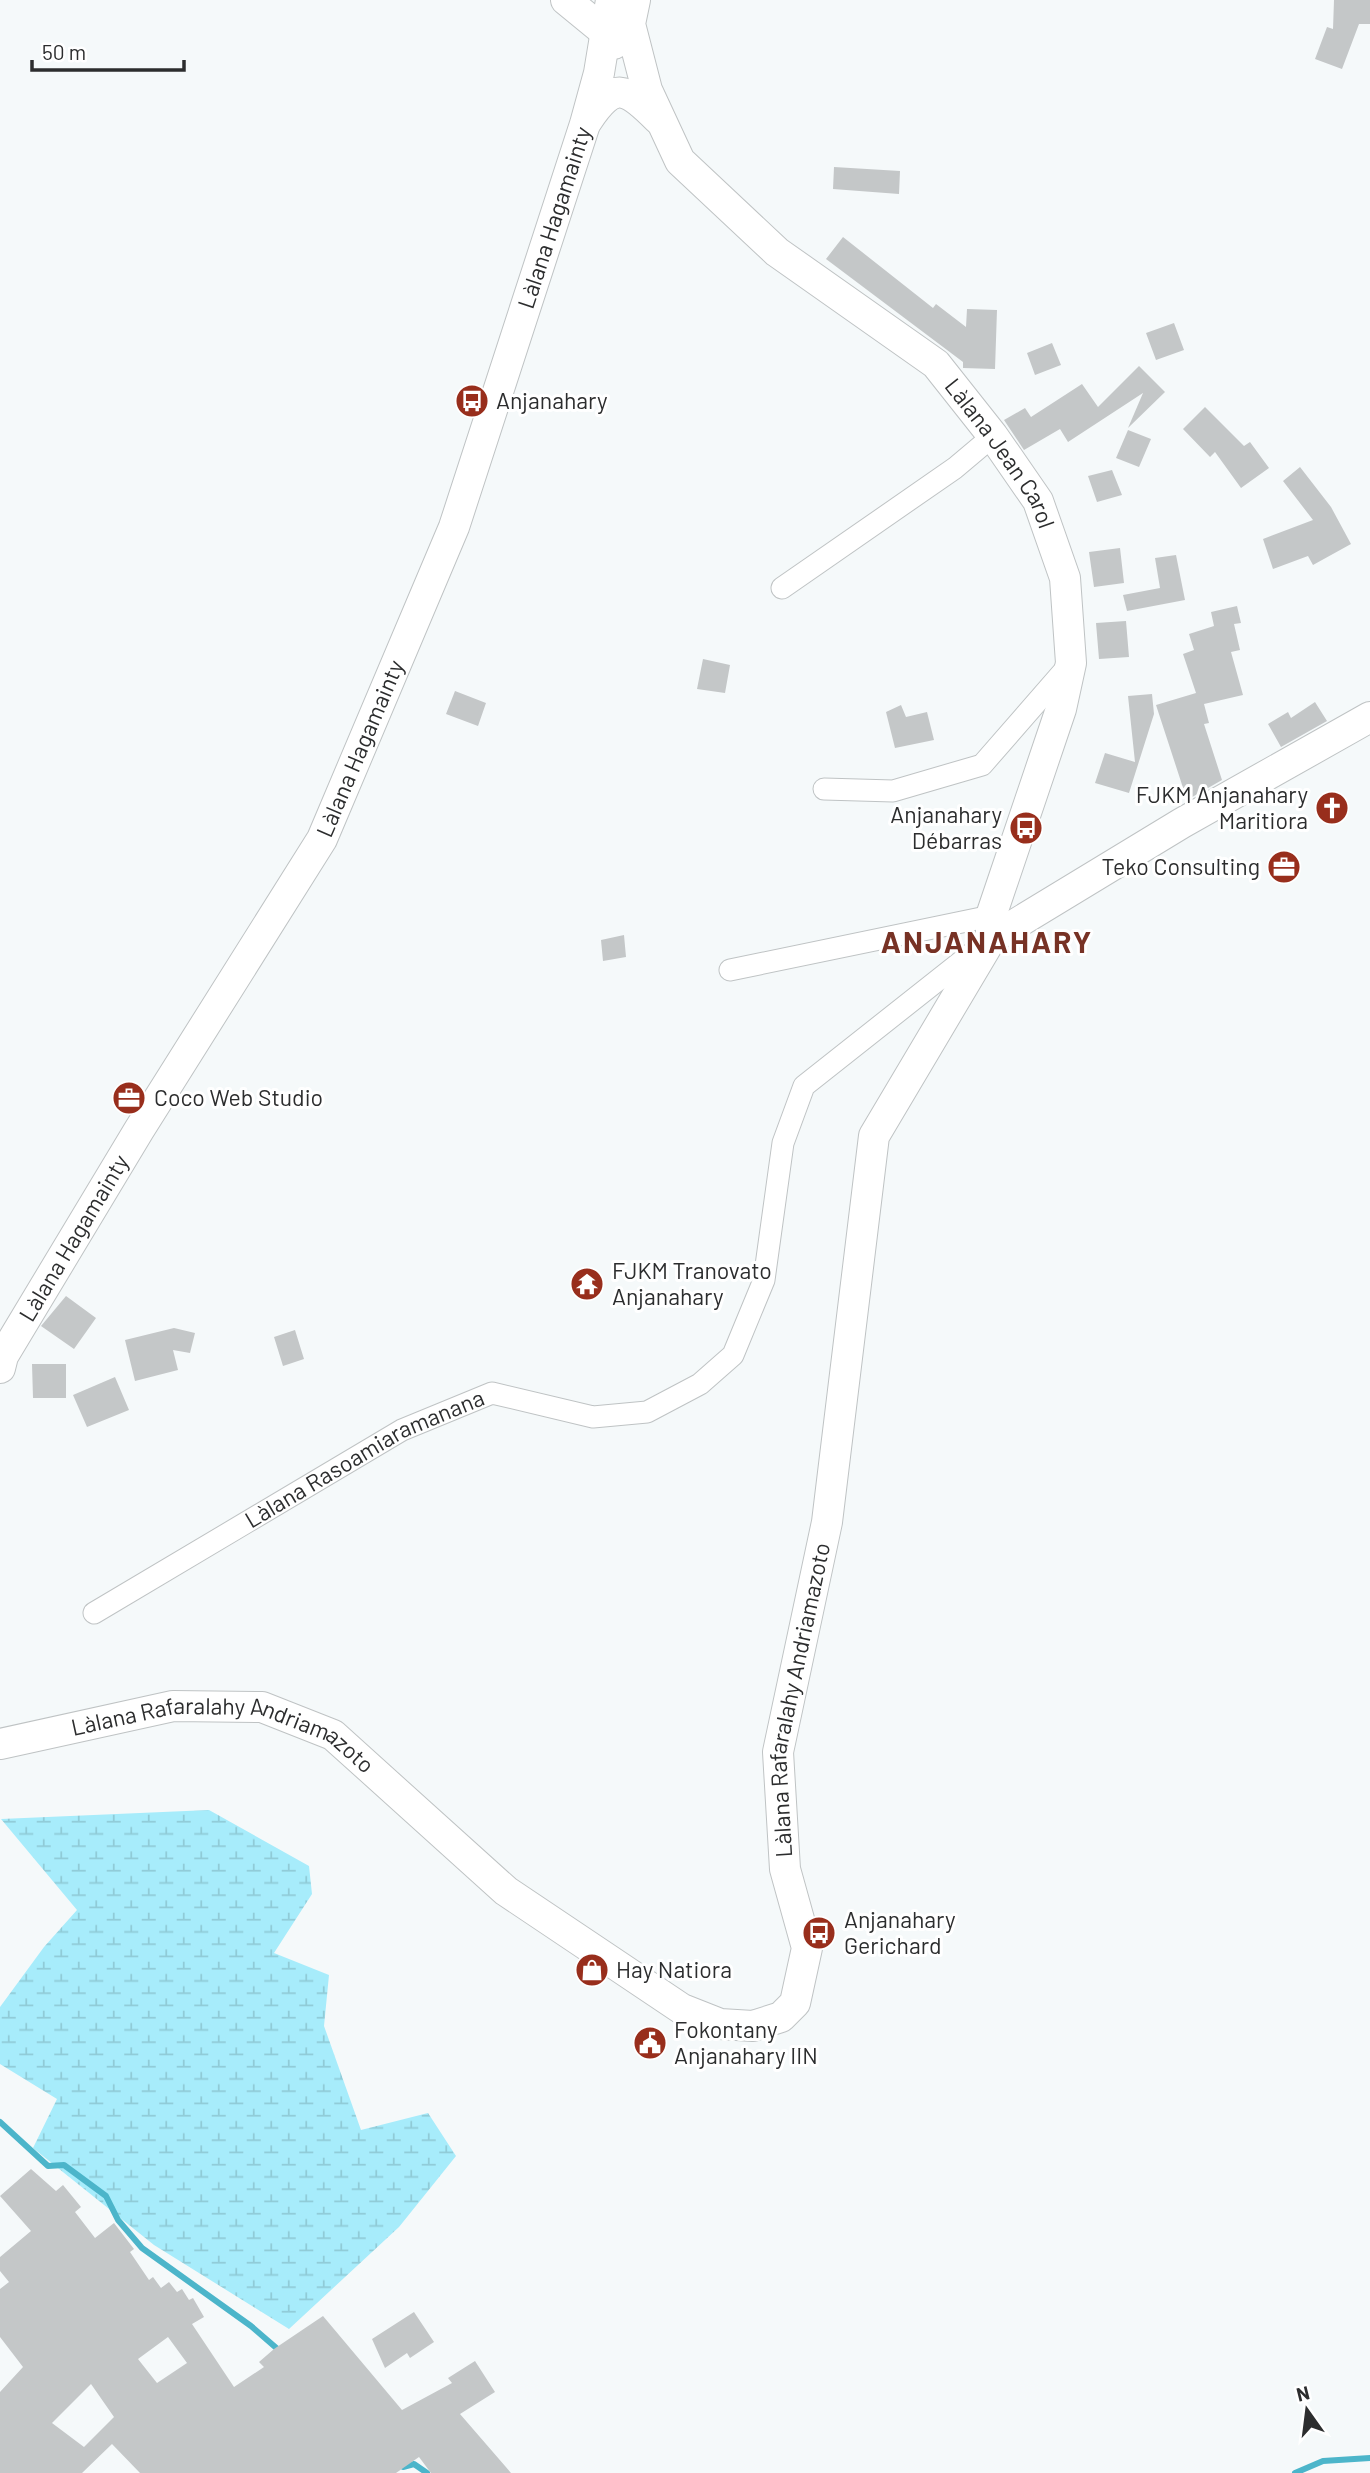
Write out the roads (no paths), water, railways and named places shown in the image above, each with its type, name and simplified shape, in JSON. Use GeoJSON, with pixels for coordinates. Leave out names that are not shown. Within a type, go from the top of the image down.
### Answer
{"type":"FeatureCollection","features":[{"type":"Feature","properties":{"kind":"main road"},"geometry":{"type":"LineString","coordinates":[[565,0],[618,8],[630,24],[647,90]]}},
{"type":"Feature","properties":{"kind":"main road"},"geometry":{"type":"LineString","coordinates":[[565,0],[592,24],[596,36],[599,73]]}},
{"type":"Feature","properties":{"kind":"main road"},"geometry":{"type":"LineString","coordinates":[[579,0],[593,8],[618,8]]}},
{"type":"Feature","properties":{"kind":"main road"},"geometry":{"type":"LineString","coordinates":[[599,73],[618,8]]}},
{"type":"Feature","properties":{"kind":"main road"},"geometry":{"type":"LineString","coordinates":[[618,8],[647,90]]}},
{"type":"Feature","properties":{"kind":"main road","name":"Làlana Hagamainty"},"geometry":{"type":"LineString","coordinates":[[0,1368],[3,1356],[139,1130],[322,839],[454,527],[585,124],[599,73]]}},
{"type":"Feature","properties":{"kind":"main road","name":"Làlana Jean Carol"},"geometry":{"type":"LineString","coordinates":[[647,90],[680,161],[777,252],[936,364],[993,436],[1038,501],[1065,578],[1071,663],[1061,709],[991,927]]}},
{"type":"Feature","properties":{"kind":"main road"},"geometry":{"type":"LineString","coordinates":[[585,124],[602,98],[614,92],[627,94],[660,121]]}},
{"type":"Feature","properties":{"kind":"main road","name":"Làlana Rasoamiaramanana"},"geometry":{"type":"LineString","coordinates":[[991,927],[1182,824],[1370,717]]}},
{"type":"Feature","properties":{"kind":"main road","name":"Làlana Rafaralahy Andriamazoto"},"geometry":{"type":"LineString","coordinates":[[0,1744],[173,1706],[262,1707],[333,1735],[506,1891],[682,2009],[720,2024],[753,2026],[781,2017],[795,2003],[807,1948],[785,1869],[778,1752],[827,1522],[874,1136],[991,927]]}},
{"type":"Feature","properties":{"kind":"street"},"geometry":{"type":"LineString","coordinates":[[782,588],[955,468],[993,436]]}},
{"type":"Feature","properties":{"kind":"street"},"geometry":{"type":"LineString","coordinates":[[824,789],[893,791],[982,765],[1071,663]]}},
{"type":"Feature","properties":{"kind":"street"},"geometry":{"type":"LineString","coordinates":[[730,970],[991,927]]}},
{"type":"Feature","properties":{"kind":"street","name":"Làlana Rasoamiaramanana"},"geometry":{"type":"LineString","coordinates":[[94,1613],[402,1430],[492,1393],[593,1417],[647,1412],[700,1384],[733,1355],[764,1280],[783,1143],[804,1086],[991,927]]}},
{"type":"Feature","properties":{"kind":"waterway"},"geometry":{"type":"LineString","coordinates":[[0,2122],[48,2166],[64,2165],[106,2196],[118,2220],[142,2248],[251,2326],[281,2352]]}},
{"type":"Feature","properties":{"kind":"waterway"},"geometry":{"type":"LineString","coordinates":[[1295,2473],[1323,2461],[1370,2458]]}},
{"type":"Feature","properties":{"kind":"waterway"},"geometry":{"type":"LineString","coordinates":[[399,2463],[403,2467],[414,2464],[427,2473]]}},
{"type":"Feature","properties":{"kind":"place","name":"Anjanahary"},"geometry":{"type":"Point","coordinates":[472,401]}},
{"type":"Feature","properties":{"kind":"place","name":"FJKM Anjanahary Maritiora"},"geometry":{"type":"Point","coordinates":[1332,808]}},
{"type":"Feature","properties":{"kind":"place","name":"Anjanahary Débarras"},"geometry":{"type":"Point","coordinates":[1026,828]}},
{"type":"Feature","properties":{"kind":"place","name":"Teko Consulting"},"geometry":{"type":"Point","coordinates":[1284,867]}},
{"type":"Feature","properties":{"kind":"place","name":"Coco Web Studio"},"geometry":{"type":"Point","coordinates":[129,1098]}},
{"type":"Feature","properties":{"kind":"place","name":"FJKM Tranovato Anjanahary"},"geometry":{"type":"Point","coordinates":[587,1284]}},
{"type":"Feature","properties":{"kind":"place","name":"Anjanahary Gerichard"},"geometry":{"type":"Point","coordinates":[819,1933]}},
{"type":"Feature","properties":{"kind":"place","name":"Hay Natiora"},"geometry":{"type":"Point","coordinates":[592,1970]}},
{"type":"Feature","properties":{"kind":"place","name":"Fokontany Anjanahary IIN"},"geometry":{"type":"Point","coordinates":[650,2043]}},
{"type":"Feature","properties":{"kind":"district","name":"ANJANAHARY"},"geometry":{"type":"Point","coordinates":[987,943]}}]}
